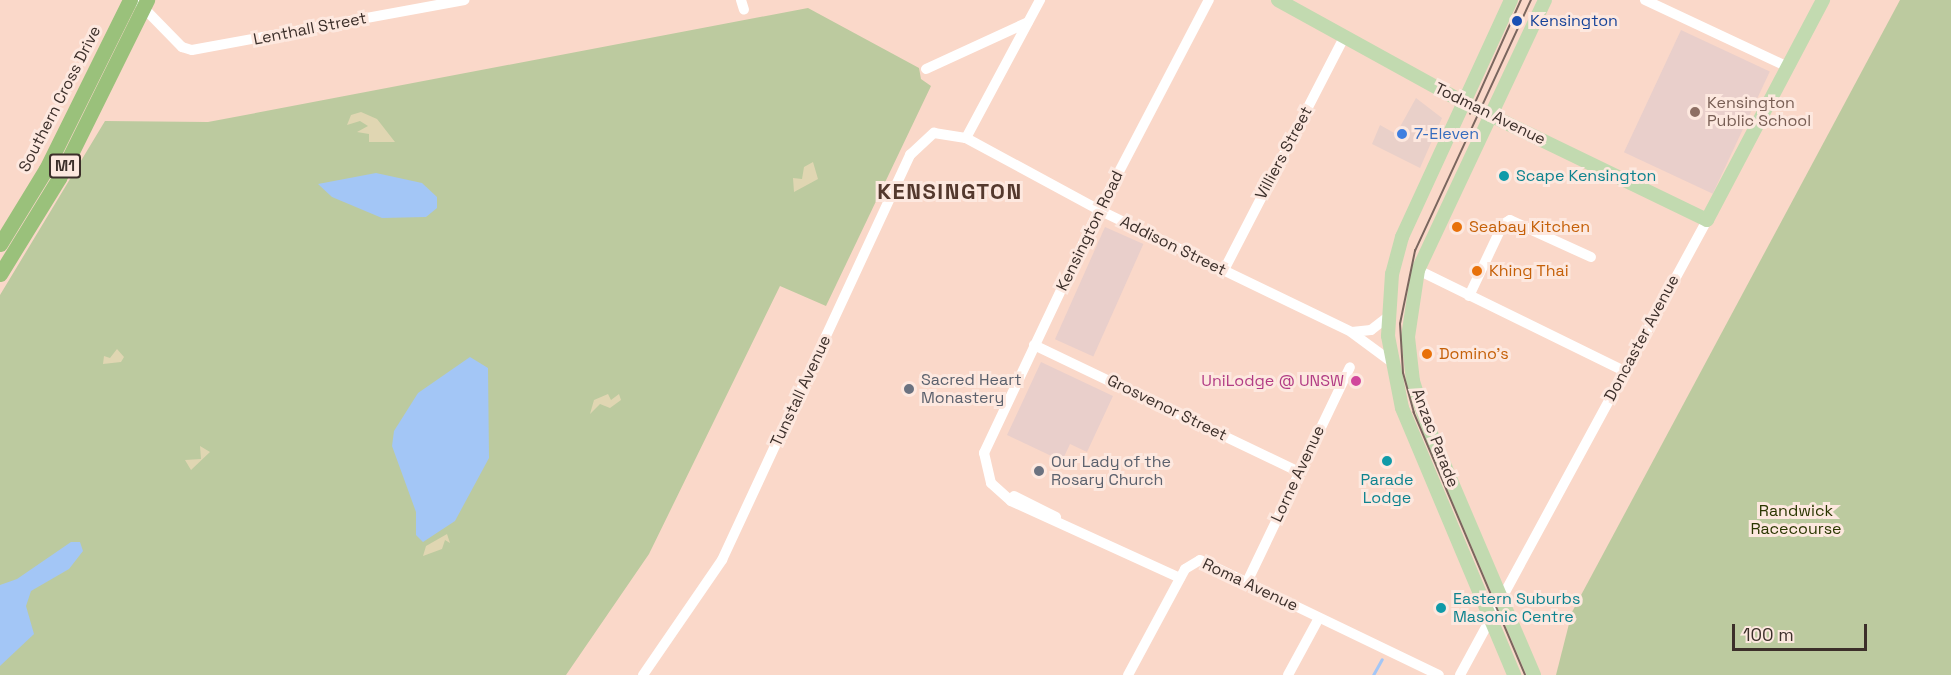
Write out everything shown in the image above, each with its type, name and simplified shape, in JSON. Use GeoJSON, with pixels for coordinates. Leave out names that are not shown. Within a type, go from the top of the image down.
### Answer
{"type":"FeatureCollection","features":[{"type":"Feature","properties":{"kind":"highway","name":"Southern Cross Drive"},"geometry":{"type":"LineString","coordinates":[[0,244],[46,169],[130,0]]}},
{"type":"Feature","properties":{"kind":"highway","name":"Southern Cross Drive"},"geometry":{"type":"LineString","coordinates":[[0,274],[59,178],[147,0]]}},
{"type":"Feature","properties":{"kind":"main road","name":"Todman Avenue"},"geometry":{"type":"LineString","coordinates":[[1278,0],[1463,102],[1707,220]]}},
{"type":"Feature","properties":{"kind":"main road","name":"Anzac Parade"},"geometry":{"type":"LineString","coordinates":[[1511,0],[1402,237],[1389,316],[1389,360],[1407,423],[1514,675]]}},
{"type":"Feature","properties":{"kind":"main road","name":"Anzac Parade"},"geometry":{"type":"LineString","coordinates":[[1534,675],[1413,381],[1408,321],[1418,270],[1545,0]]}},
{"type":"Feature","properties":{"kind":"main road","name":"Doncaster Avenue"},"geometry":{"type":"LineString","coordinates":[[1707,220],[1823,0]]}},
{"type":"Feature","properties":{"kind":"street","name":"Lenthall Street"},"geometry":{"type":"LineString","coordinates":[[136,0],[192,50],[464,0]]}},
{"type":"Feature","properties":{"kind":"street","name":"Lenthall Street"},"geometry":{"type":"LineString","coordinates":[[147,0],[164,27]]}},
{"type":"Feature","properties":{"kind":"street"},"geometry":{"type":"LineString","coordinates":[[966,138],[1040,0]]}},
{"type":"Feature","properties":{"kind":"street","name":"Kensington Road"},"geometry":{"type":"LineString","coordinates":[[984,467],[988,443],[1099,210],[1209,0]]}},
{"type":"Feature","properties":{"kind":"street"},"geometry":{"type":"LineString","coordinates":[[1645,0],[1788,67]]}},
{"type":"Feature","properties":{"kind":"street"},"geometry":{"type":"LineString","coordinates":[[926,69],[1028,22]]}},
{"type":"Feature","properties":{"kind":"street","name":"Villiers Street"},"geometry":{"type":"LineString","coordinates":[[1224,270],[1345,36]]}},
{"type":"Feature","properties":{"kind":"street","name":"Tunstall Avenue"},"geometry":{"type":"LineString","coordinates":[[643,675],[722,560],[910,155],[934,133],[966,138]]}},
{"type":"Feature","properties":{"kind":"street","name":"Addison Street"},"geometry":{"type":"LineString","coordinates":[[966,138],[1099,210],[1351,332],[1389,360]]}},
{"type":"Feature","properties":{"kind":"street"},"geometry":{"type":"LineString","coordinates":[[1469,296],[1503,224],[1510,220],[1591,257]]}},
{"type":"Feature","properties":{"kind":"street","name":"Doncaster Avenue"},"geometry":{"type":"LineString","coordinates":[[1460,675],[1707,220]]}},
{"type":"Feature","properties":{"kind":"street"},"geometry":{"type":"LineString","coordinates":[[1418,270],[1624,371]]}},
{"type":"Feature","properties":{"kind":"street"},"geometry":{"type":"LineString","coordinates":[[1351,332],[1371,330],[1389,316]]}},
{"type":"Feature","properties":{"kind":"street","name":"Grosvenor Street"},"geometry":{"type":"LineString","coordinates":[[1034,345],[1299,472]]}},
{"type":"Feature","properties":{"kind":"street","name":"Lorne Avenue"},"geometry":{"type":"LineString","coordinates":[[1246,582],[1350,367]]}},
{"type":"Feature","properties":{"kind":"street","name":"Roma Avenue"},"geometry":{"type":"LineString","coordinates":[[984,467],[999,492],[1041,507],[1068,525],[1180,579],[1190,561],[1200,560],[1439,675]]}},
{"type":"Feature","properties":{"kind":"street"},"geometry":{"type":"LineString","coordinates":[[1128,675],[1180,579]]}},
{"type":"Feature","properties":{"kind":"street"},"geometry":{"type":"LineString","coordinates":[[1288,675],[1319,618]]}},
{"type":"Feature","properties":{"kind":"shaded area","name":"Kensington Public School"},"geometry":{"type":"Polygon","coordinates":[[[1681,30],[1770,71],[1713,194],[1624,152],[1681,30]]]}},
{"type":"Feature","properties":{"kind":"shaded area","name":"7-Eleven"},"geometry":{"type":"Polygon","coordinates":[[[1416,98],[1442,118],[1420,168],[1372,144],[1380,125],[1396,134],[1416,98]]]}},
{"type":"Feature","properties":{"kind":"shaded area"},"geometry":{"type":"Polygon","coordinates":[[[1105,227],[1143,244],[1093,356],[1055,339],[1105,227]]]}},
{"type":"Feature","properties":{"kind":"shaded area"},"geometry":{"type":"Polygon","coordinates":[[[1041,362],[1113,396],[1087,452],[1070,444],[1062,461],[1007,435],[1041,362]]]}},
{"type":"Feature","properties":{"kind":"green space","name":"Randwick Racecourse"},"geometry":{"type":"Polygon","coordinates":[[[1900,0],[1951,0],[1951,675],[1556,675],[1572,612],[1900,0]]]}},
{"type":"Feature","properties":{"kind":"green space"},"geometry":{"type":"Polygon","coordinates":[[[808,8],[919,68],[921,79],[931,86],[826,306],[780,286],[649,554],[566,675],[0,675],[0,295],[105,121],[208,122],[808,8]]]}},
{"type":"Feature","properties":{"kind":"sand"},"geometry":{"type":"Polygon","coordinates":[[[361,112],[377,119],[395,142],[369,142],[369,134],[357,132],[368,126],[360,121],[347,125],[351,115],[361,112]]]}},
{"type":"Feature","properties":{"kind":"sand"},"geometry":{"type":"Polygon","coordinates":[[[813,162],[818,179],[794,192],[793,178],[802,179],[804,167],[813,162]]]}},
{"type":"Feature","properties":{"kind":"sand"},"geometry":{"type":"Polygon","coordinates":[[[117,349],[124,357],[121,362],[103,364],[104,356],[110,358],[117,349]]]}},
{"type":"Feature","properties":{"kind":"sand"},"geometry":{"type":"Polygon","coordinates":[[[608,394],[611,400],[619,394],[621,400],[610,408],[600,404],[590,414],[594,400],[608,394]]]}},
{"type":"Feature","properties":{"kind":"sand"},"geometry":{"type":"Polygon","coordinates":[[[200,446],[210,452],[191,470],[185,460],[201,459],[200,446]]]}},
{"type":"Feature","properties":{"kind":"sand"},"geometry":{"type":"Polygon","coordinates":[[[447,534],[450,543],[445,540],[442,549],[423,556],[426,546],[447,534]]]}},
{"type":"Feature","properties":{"kind":"water"},"geometry":{"type":"Polygon","coordinates":[[[376,173],[422,183],[437,197],[437,208],[426,217],[382,218],[332,197],[318,184],[376,173]]]}},
{"type":"Feature","properties":{"kind":"water"},"geometry":{"type":"Polygon","coordinates":[[[470,357],[488,368],[489,458],[455,521],[423,542],[416,535],[416,512],[392,446],[394,431],[418,393],[470,357]]]}},
{"type":"Feature","properties":{"kind":"water"},"geometry":{"type":"Polygon","coordinates":[[[71,542],[80,542],[83,551],[69,569],[31,591],[26,606],[34,634],[0,666],[0,585],[17,579],[71,542]]]}},
{"type":"Feature","properties":{"kind":"waterway"},"geometry":{"type":"LineString","coordinates":[[1373,675],[1382,659]]}},
{"type":"Feature","properties":{"kind":"tram line"},"geometry":{"type":"LineString","coordinates":[[1470,114],[1521,0]]}},
{"type":"Feature","properties":{"kind":"tram line"},"geometry":{"type":"LineString","coordinates":[[1525,675],[1414,413],[1403,373],[1400,324],[1415,251],[1531,0]]}},
{"type":"Feature","properties":{"kind":"place","name":"Kensington"},"geometry":{"type":"Point","coordinates":[1517,21]}},
{"type":"Feature","properties":{"kind":"place","name":"Kensington Public School"},"geometry":{"type":"Point","coordinates":[1695,112]}},
{"type":"Feature","properties":{"kind":"place","name":"7-Eleven"},"geometry":{"type":"Point","coordinates":[1402,134]}},
{"type":"Feature","properties":{"kind":"place","name":"Scape Kensington"},"geometry":{"type":"Point","coordinates":[1504,176]}},
{"type":"Feature","properties":{"kind":"place","name":"Seabay Kitchen"},"geometry":{"type":"Point","coordinates":[1457,227]}},
{"type":"Feature","properties":{"kind":"place","name":"Khing Thai"},"geometry":{"type":"Point","coordinates":[1477,271]}},
{"type":"Feature","properties":{"kind":"place","name":"Domino's"},"geometry":{"type":"Point","coordinates":[1427,354]}},
{"type":"Feature","properties":{"kind":"place","name":"UniLodge @ UNSW"},"geometry":{"type":"Point","coordinates":[1356,381]}},
{"type":"Feature","properties":{"kind":"place","name":"Sacred Heart Monastery"},"geometry":{"type":"Point","coordinates":[909,389]}},
{"type":"Feature","properties":{"kind":"place","name":"Parade Lodge"},"geometry":{"type":"Point","coordinates":[1387,461]}},
{"type":"Feature","properties":{"kind":"place","name":"Our Lady of the Rosary Church"},"geometry":{"type":"Point","coordinates":[1039,471]}},
{"type":"Feature","properties":{"kind":"place","name":"Eastern Suburbs Masonic Centre"},"geometry":{"type":"Point","coordinates":[1441,608]}},
{"type":"Feature","properties":{"kind":"district","name":"KENSINGTON"},"geometry":{"type":"Point","coordinates":[950,192]}}]}
